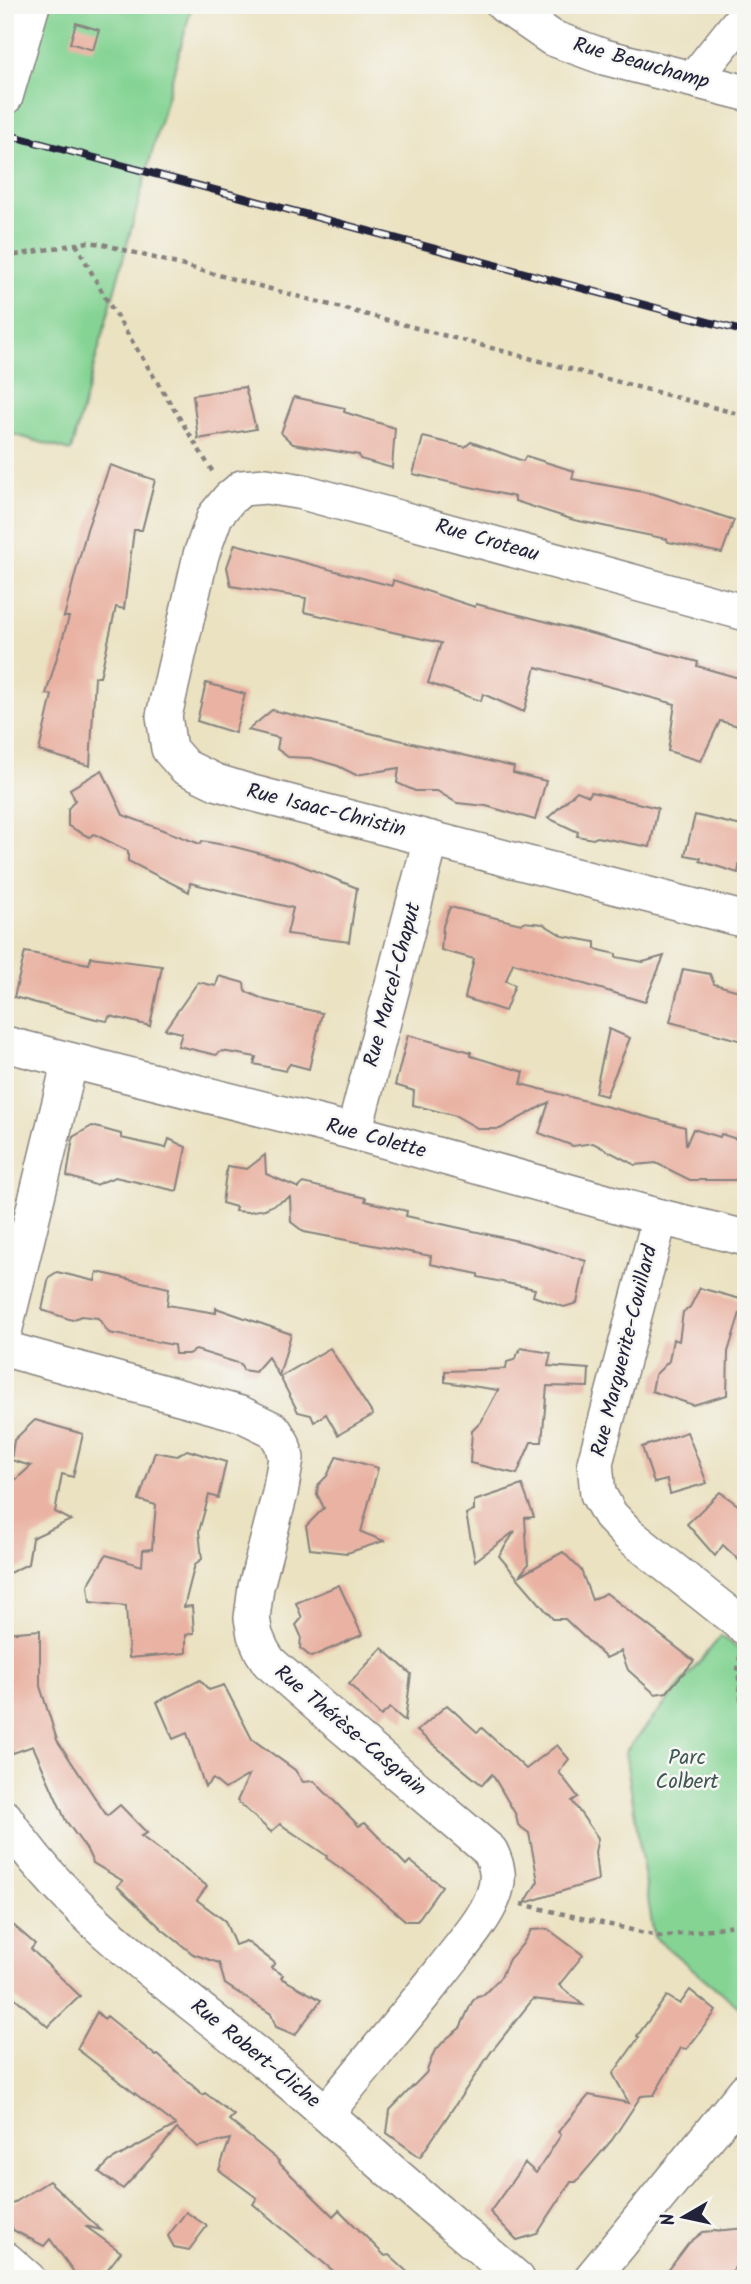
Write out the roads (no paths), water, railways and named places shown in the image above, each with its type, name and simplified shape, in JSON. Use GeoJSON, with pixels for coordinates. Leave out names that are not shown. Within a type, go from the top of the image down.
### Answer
{"type":"FeatureCollection","features":[{"type":"Feature","properties":{"kind":"street"},"geometry":{"type":"LineString","coordinates":[[5,97],[33,5]]}},
{"type":"Feature","properties":{"kind":"street","name":"Rue Beauchamp"},"geometry":{"type":"LineString","coordinates":[[504,5],[552,38],[604,57],[746,93]]}},
{"type":"Feature","properties":{"kind":"street"},"geometry":{"type":"LineString","coordinates":[[694,79],[746,14]]}},
{"type":"Feature","properties":{"kind":"street","name":"Rue Croteau"},"geometry":{"type":"LineString","coordinates":[[229,499],[242,488],[266,486],[303,492],[746,613]]}},
{"type":"Feature","properties":{"kind":"street","name":"Rue Isaac-Christin"},"geometry":{"type":"LineString","coordinates":[[229,499],[215,516],[201,555],[164,716],[169,749],[185,767],[216,782],[328,813],[746,920]]}},
{"type":"Feature","properties":{"kind":"street","name":"Rue Marcel-Chaput"},"geometry":{"type":"LineString","coordinates":[[354,1132],[431,838]]}},
{"type":"Feature","properties":{"kind":"street","name":"Rue Colette"},"geometry":{"type":"LineString","coordinates":[[5,1044],[354,1132],[660,1217],[746,1238]]}},
{"type":"Feature","properties":{"kind":"street"},"geometry":{"type":"LineString","coordinates":[[5,1328],[70,1061]]}},
{"type":"Feature","properties":{"kind":"street","name":"Rue Marguerite-Couillard"},"geometry":{"type":"LineString","coordinates":[[660,1217],[595,1462],[598,1493],[610,1515],[629,1535],[743,1639]]}},
{"type":"Feature","properties":{"kind":"street","name":"Rue Thérèse-Casgrain"},"geometry":{"type":"LineString","coordinates":[[5,1349],[241,1414],[274,1430],[282,1443],[286,1458],[256,1587],[252,1618],[262,1651],[269,1662],[489,1851],[497,1866],[498,1881],[493,1897],[455,1954],[327,2112]]}},
{"type":"Feature","properties":{"kind":"street","name":"Rue Robert-Cliche"},"geometry":{"type":"LineString","coordinates":[[5,1818],[60,1887],[143,1965],[327,2112],[376,2158],[517,2279]]}},
{"type":"Feature","properties":{"kind":"street"},"geometry":{"type":"LineString","coordinates":[[591,2279],[746,2090]]}},
{"type":"Feature","properties":{"kind":"street"},"geometry":{"type":"LineString","coordinates":[[5,2259],[28,2279]]}},
{"type":"Feature","properties":{"kind":"railway"},"geometry":{"type":"LineString","coordinates":[[5,134],[746,332]]}},
{"type":"Feature","properties":{"kind":"park label","name":"Parc Colbert"},"geometry":{"type":"Point","coordinates":[687,1770]}}]}
